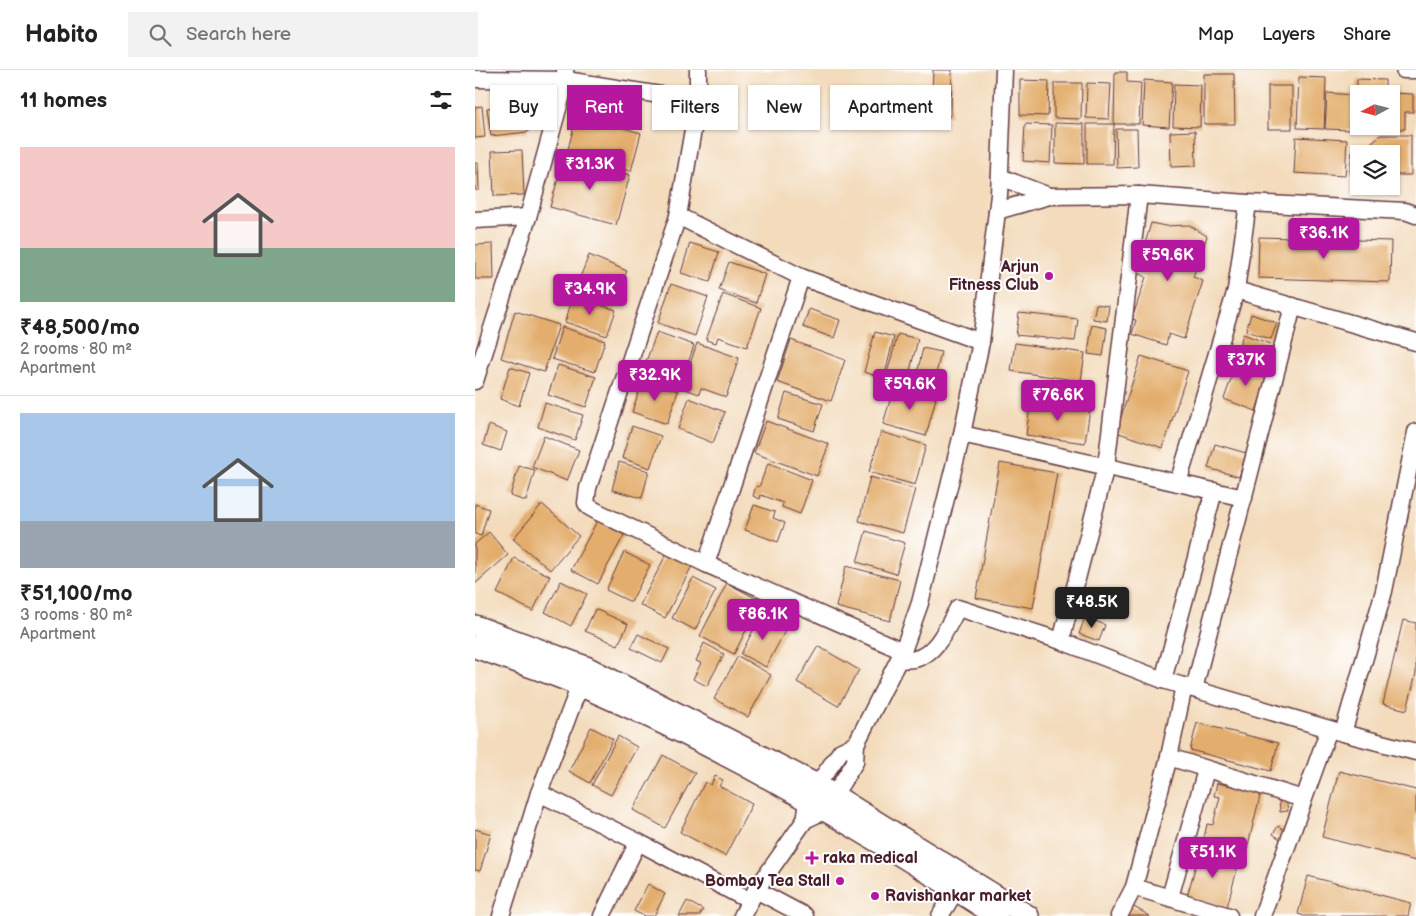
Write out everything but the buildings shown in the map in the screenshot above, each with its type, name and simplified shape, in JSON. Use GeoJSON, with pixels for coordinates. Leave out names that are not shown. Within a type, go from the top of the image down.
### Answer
{"type":"FeatureCollection","features":[{"type":"Feature","properties":{"kind":"main road"},"geometry":{"type":"LineString","coordinates":[[475,626],[583,676],[1028,916]]}},
{"type":"Feature","properties":{"kind":"main road"},"geometry":{"type":"LineString","coordinates":[[475,647],[583,676]]}},
{"type":"Feature","properties":{"kind":"main road"},"geometry":{"type":"LineString","coordinates":[[818,803],[997,916]]}},
{"type":"Feature","properties":{"kind":"street"},"geometry":{"type":"LineString","coordinates":[[698,70],[698,85]]}},
{"type":"Feature","properties":{"kind":"street"},"geometry":{"type":"LineString","coordinates":[[742,916],[753,895],[818,803],[841,752],[857,744],[901,656],[920,603],[962,434],[981,342],[1000,177],[1004,70]]}},
{"type":"Feature","properties":{"kind":"street"},"geometry":{"type":"LineString","coordinates":[[1404,70],[1416,70]]}},
{"type":"Feature","properties":{"kind":"street"},"geometry":{"type":"LineString","coordinates":[[475,79],[566,75],[652,92]]}},
{"type":"Feature","properties":{"kind":"street"},"geometry":{"type":"LineString","coordinates":[[475,381],[528,218],[566,75]]}},
{"type":"Feature","properties":{"kind":"street"},"geometry":{"type":"LineString","coordinates":[[693,130],[678,216],[588,488],[587,503],[589,507],[901,656],[915,659],[926,654],[940,640],[958,608],[1061,641],[1163,680],[1336,731],[1416,752]]}},
{"type":"Feature","properties":{"kind":"street"},"geometry":{"type":"LineString","coordinates":[[1000,177],[1049,196]]}},
{"type":"Feature","properties":{"kind":"street"},"geometry":{"type":"LineString","coordinates":[[997,212],[1049,196],[1139,195],[1248,203],[1412,211]]}},
{"type":"Feature","properties":{"kind":"street"},"geometry":{"type":"LineString","coordinates":[[1061,641],[1106,466],[1139,195]]}},
{"type":"Feature","properties":{"kind":"street"},"geometry":{"type":"LineString","coordinates":[[1178,483],[1236,290],[1248,203]]}},
{"type":"Feature","properties":{"kind":"street"},"geometry":{"type":"LineString","coordinates":[[678,216],[801,276],[981,342]]}},
{"type":"Feature","properties":{"kind":"street"},"geometry":{"type":"LineString","coordinates":[[475,220],[528,218]]}},
{"type":"Feature","properties":{"kind":"street"},"geometry":{"type":"LineString","coordinates":[[706,564],[801,276]]}},
{"type":"Feature","properties":{"kind":"street"},"geometry":{"type":"LineString","coordinates":[[1236,290],[1416,342]]}},
{"type":"Feature","properties":{"kind":"street"},"geometry":{"type":"LineString","coordinates":[[1119,916],[1134,887],[1169,757],[1244,498],[1293,306]]}},
{"type":"Feature","properties":{"kind":"street"},"geometry":{"type":"LineString","coordinates":[[1262,916],[1290,841],[1303,799],[1336,731],[1384,591],[1416,432]]}},
{"type":"Feature","properties":{"kind":"street"},"geometry":{"type":"LineString","coordinates":[[962,434],[1244,498]]}},
{"type":"Feature","properties":{"kind":"street"},"geometry":{"type":"LineString","coordinates":[[1163,680],[1215,491]]}},
{"type":"Feature","properties":{"kind":"street"},"geometry":{"type":"LineString","coordinates":[[501,916],[539,793],[583,676]]}},
{"type":"Feature","properties":{"kind":"street"},"geometry":{"type":"LineString","coordinates":[[1169,757],[1303,799]]}},
{"type":"Feature","properties":{"kind":"street"},"geometry":{"type":"LineString","coordinates":[[1170,897],[1206,770]]}},
{"type":"Feature","properties":{"kind":"street"},"geometry":{"type":"LineString","coordinates":[[539,793],[638,842],[753,895],[805,916]]}},
{"type":"Feature","properties":{"kind":"street"},"geometry":{"type":"LineString","coordinates":[[602,916],[638,842]]}},
{"type":"Feature","properties":{"kind":"street"},"geometry":{"type":"LineString","coordinates":[[1134,887],[1229,916]]}},
{"type":"Feature","properties":{"kind":"street"},"geometry":{"type":"LineString","coordinates":[[940,916],[956,890]]}},
{"type":"Feature","properties":{"kind":"place","name":"Arjun Fitness Club"},"geometry":{"type":"Point","coordinates":[1049,276]}},
{"type":"Feature","properties":{"kind":"place","name":"raka medical"},"geometry":{"type":"Point","coordinates":[812,858]}},
{"type":"Feature","properties":{"kind":"place","name":"Bombay Tea Stall"},"geometry":{"type":"Point","coordinates":[840,881]}},
{"type":"Feature","properties":{"kind":"place","name":"Ravishankar market"},"geometry":{"type":"Point","coordinates":[875,896]}}]}
